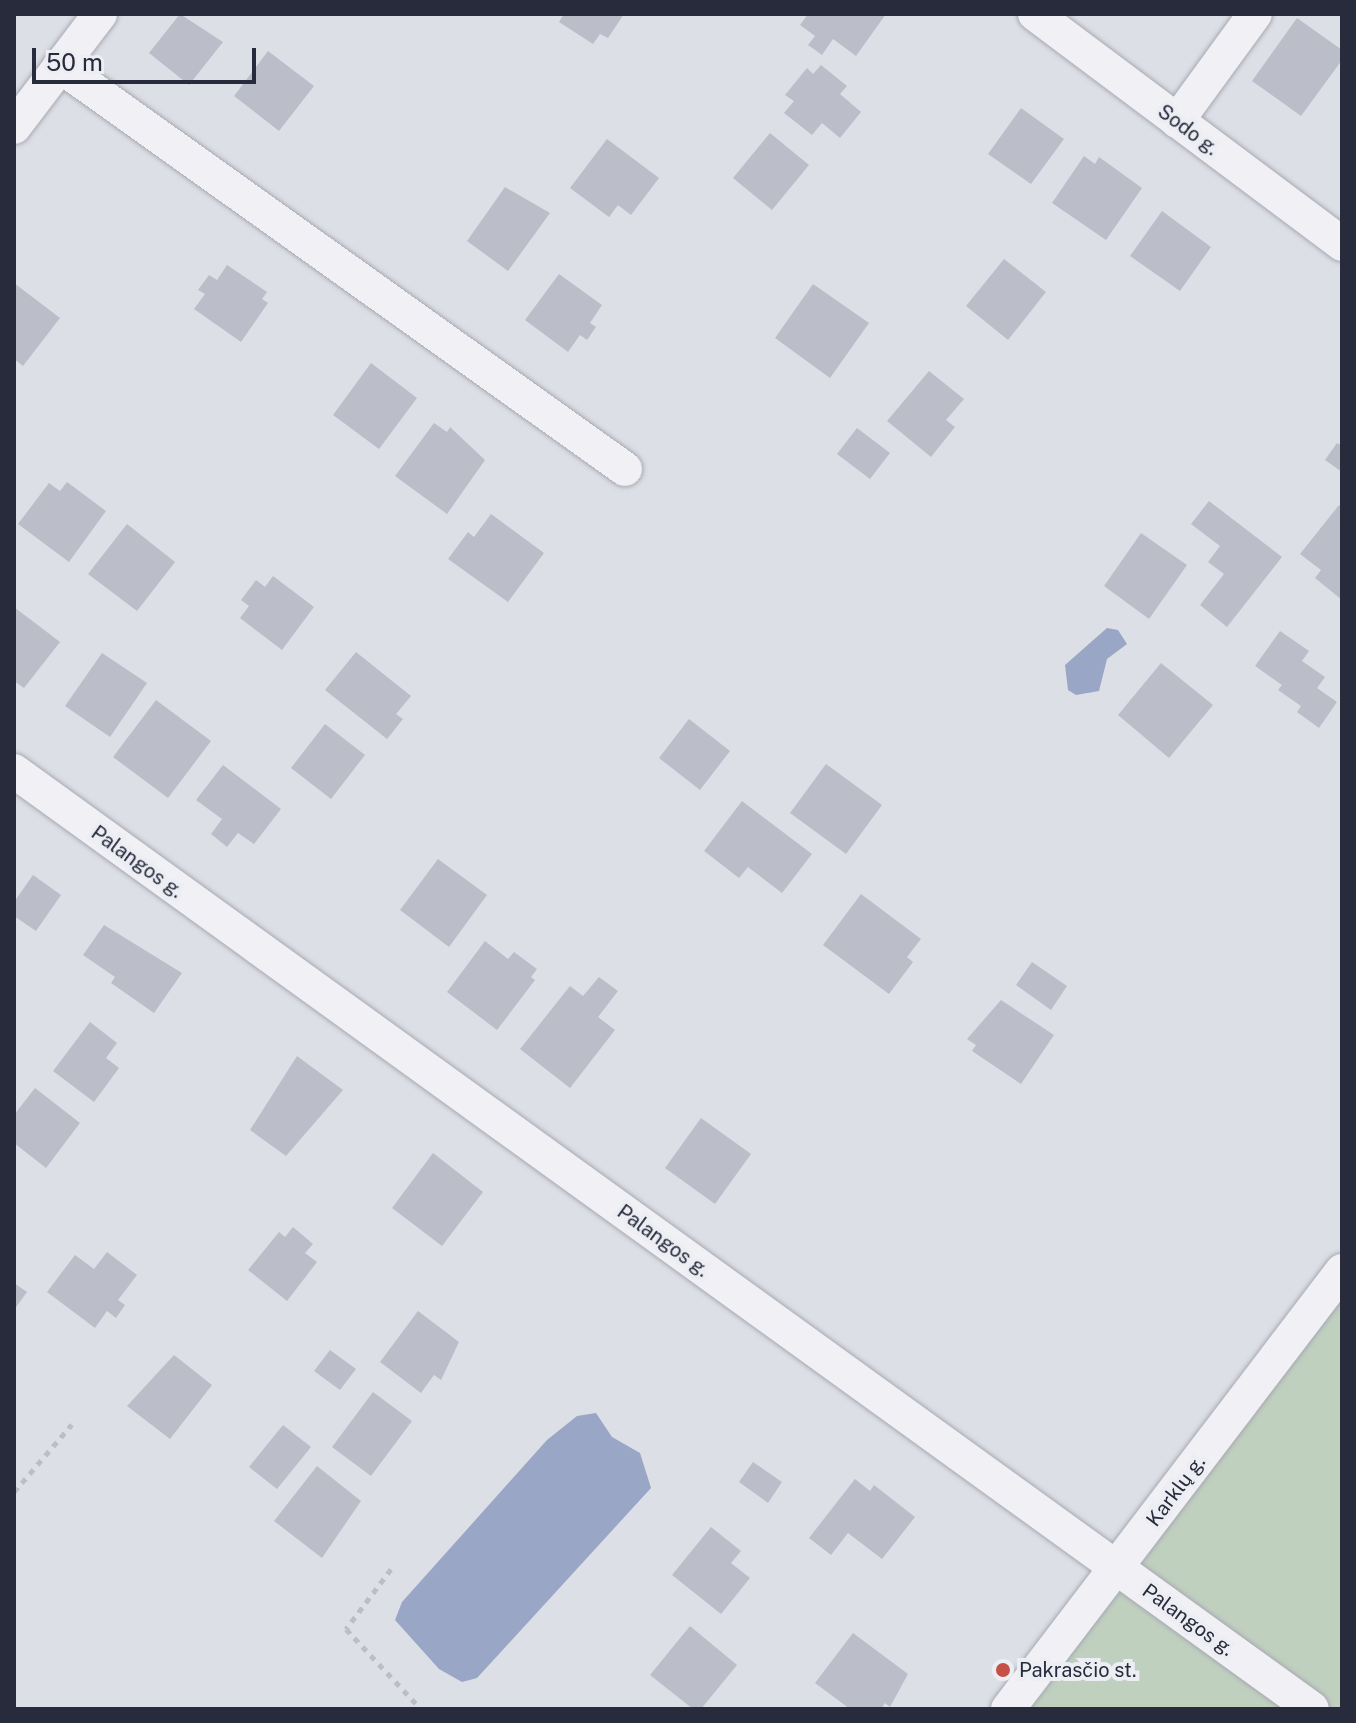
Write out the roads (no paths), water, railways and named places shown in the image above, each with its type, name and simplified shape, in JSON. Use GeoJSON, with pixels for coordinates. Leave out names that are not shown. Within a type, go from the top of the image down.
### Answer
{"type":"FeatureCollection","features":[{"type":"Feature","properties":{"kind":"street"},"geometry":{"type":"LineString","coordinates":[[14,127],[100,14]]}},
{"type":"Feature","properties":{"kind":"street","name":"Sodo g."},"geometry":{"type":"LineString","coordinates":[[1035,14],[1342,244]]}},
{"type":"Feature","properties":{"kind":"street"},"geometry":{"type":"LineString","coordinates":[[1177,121],[1255,14]]}},
{"type":"Feature","properties":{"kind":"street"},"geometry":{"type":"LineString","coordinates":[[60,66],[625,469]]}},
{"type":"Feature","properties":{"kind":"street","name":"Palangos g."},"geometry":{"type":"LineString","coordinates":[[14,771],[1312,1709]]}},
{"type":"Feature","properties":{"kind":"street","name":"Karklų g."},"geometry":{"type":"LineString","coordinates":[[1008,1709],[1342,1271]]}},
{"type":"Feature","properties":{"kind":"water"},"geometry":{"type":"Polygon","coordinates":[[[1107,628],[1118,630],[1127,644],[1107,659],[1099,691],[1076,695],[1068,690],[1065,665],[1107,628]]]}},
{"type":"Feature","properties":{"kind":"water"},"geometry":{"type":"Polygon","coordinates":[[[596,1413],[612,1437],[640,1453],[651,1488],[477,1678],[462,1682],[439,1669],[395,1620],[402,1602],[547,1440],[577,1416],[596,1413]]]}},
{"type":"Feature","properties":{"kind":"place","name":"Pakrasčio st."},"geometry":{"type":"Point","coordinates":[1003,1670]}}]}
